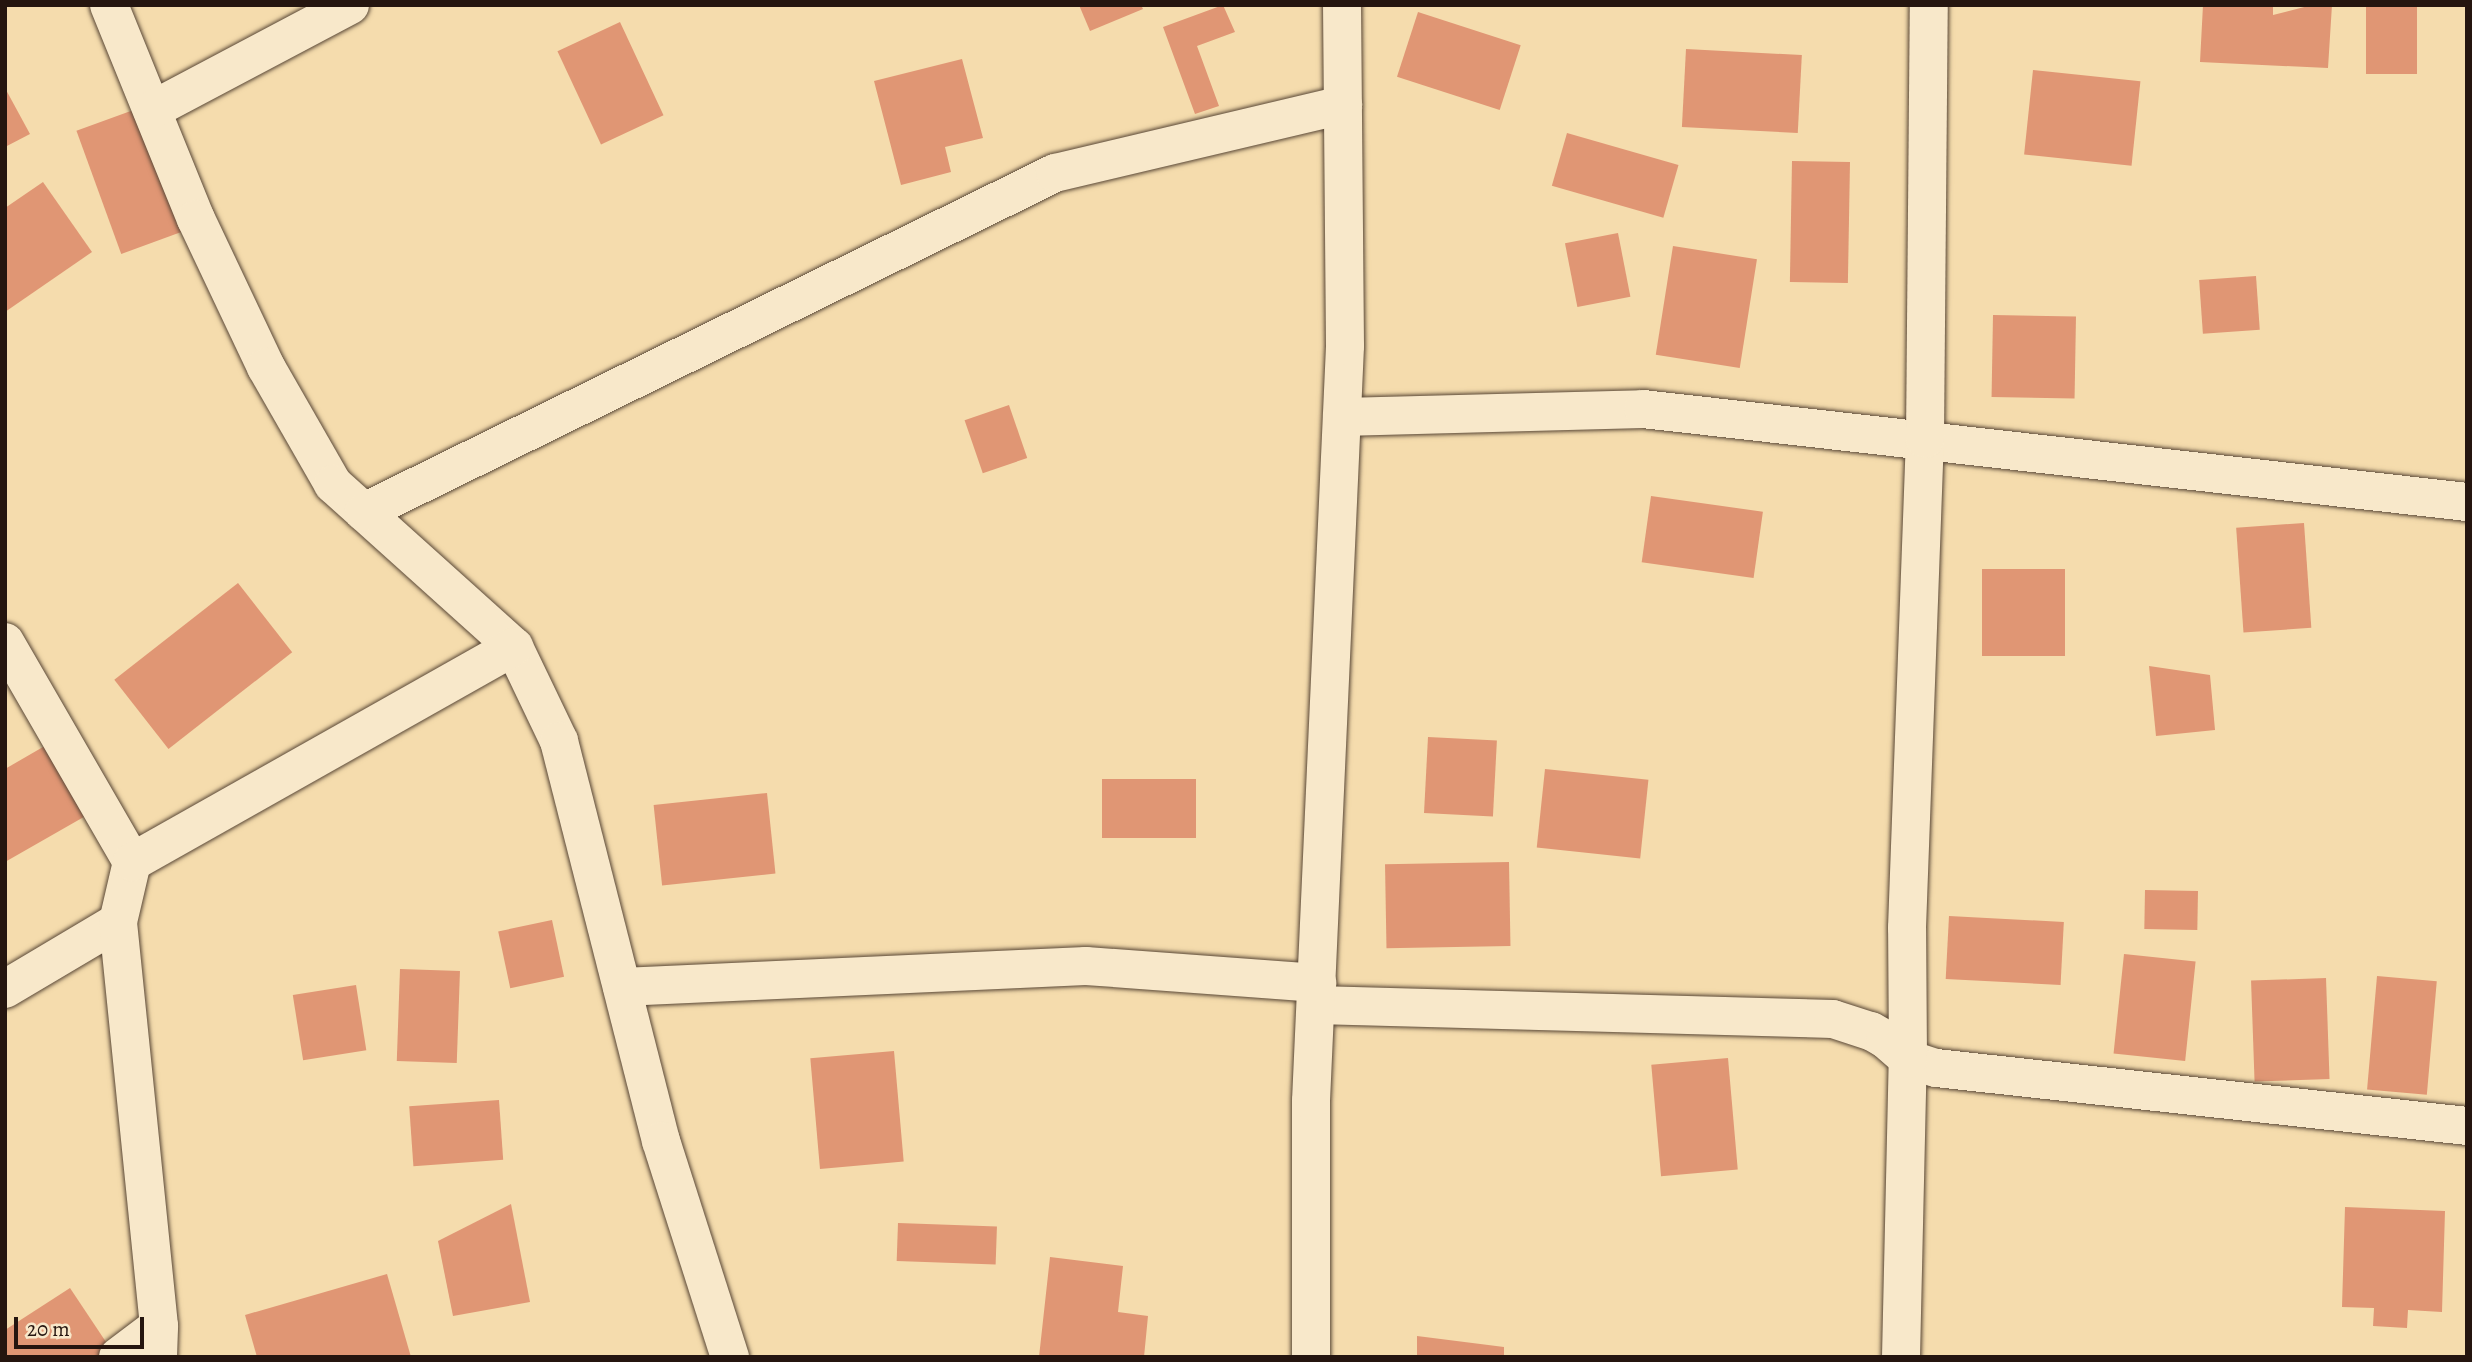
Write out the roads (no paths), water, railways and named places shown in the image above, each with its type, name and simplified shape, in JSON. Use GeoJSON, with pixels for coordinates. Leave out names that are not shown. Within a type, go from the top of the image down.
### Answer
{"type":"FeatureCollection","features":[{"type":"Feature","properties":{"kind":"street"},"geometry":{"type":"LineString","coordinates":[[109,5],[196,219],[266,367],[333,484],[514,647],[559,741],[661,1141],[730,1357]]}},
{"type":"Feature","properties":{"kind":"street"},"geometry":{"type":"LineString","coordinates":[[152,110],[350,5]]}},
{"type":"Feature","properties":{"kind":"street"},"geometry":{"type":"LineString","coordinates":[[1311,1357],[1311,1101],[1342,416],[1342,5]]}},
{"type":"Feature","properties":{"kind":"street"},"geometry":{"type":"LineString","coordinates":[[1901,1357],[1908,1059],[1906,928],[1925,439],[1929,5]]}},
{"type":"Feature","properties":{"kind":"street"},"geometry":{"type":"LineString","coordinates":[[364,512],[1055,173],[1343,105]]}},
{"type":"Feature","properties":{"kind":"street"},"geometry":{"type":"LineString","coordinates":[[1342,416],[1643,409],[2467,502]]}},
{"type":"Feature","properties":{"kind":"street"},"geometry":{"type":"LineString","coordinates":[[5,642],[132,862],[118,922],[158,1341],[118,1357]]}},
{"type":"Feature","properties":{"kind":"street"},"geometry":{"type":"LineString","coordinates":[[132,862],[514,647]]}},
{"type":"Feature","properties":{"kind":"street"},"geometry":{"type":"LineString","coordinates":[[5,989],[118,922]]}},
{"type":"Feature","properties":{"kind":"street"},"geometry":{"type":"LineString","coordinates":[[622,987],[1086,966],[1316,994],[1833,1019],[1885,1039],[1908,1059],[1936,1068],[2467,1126]]}}]}
